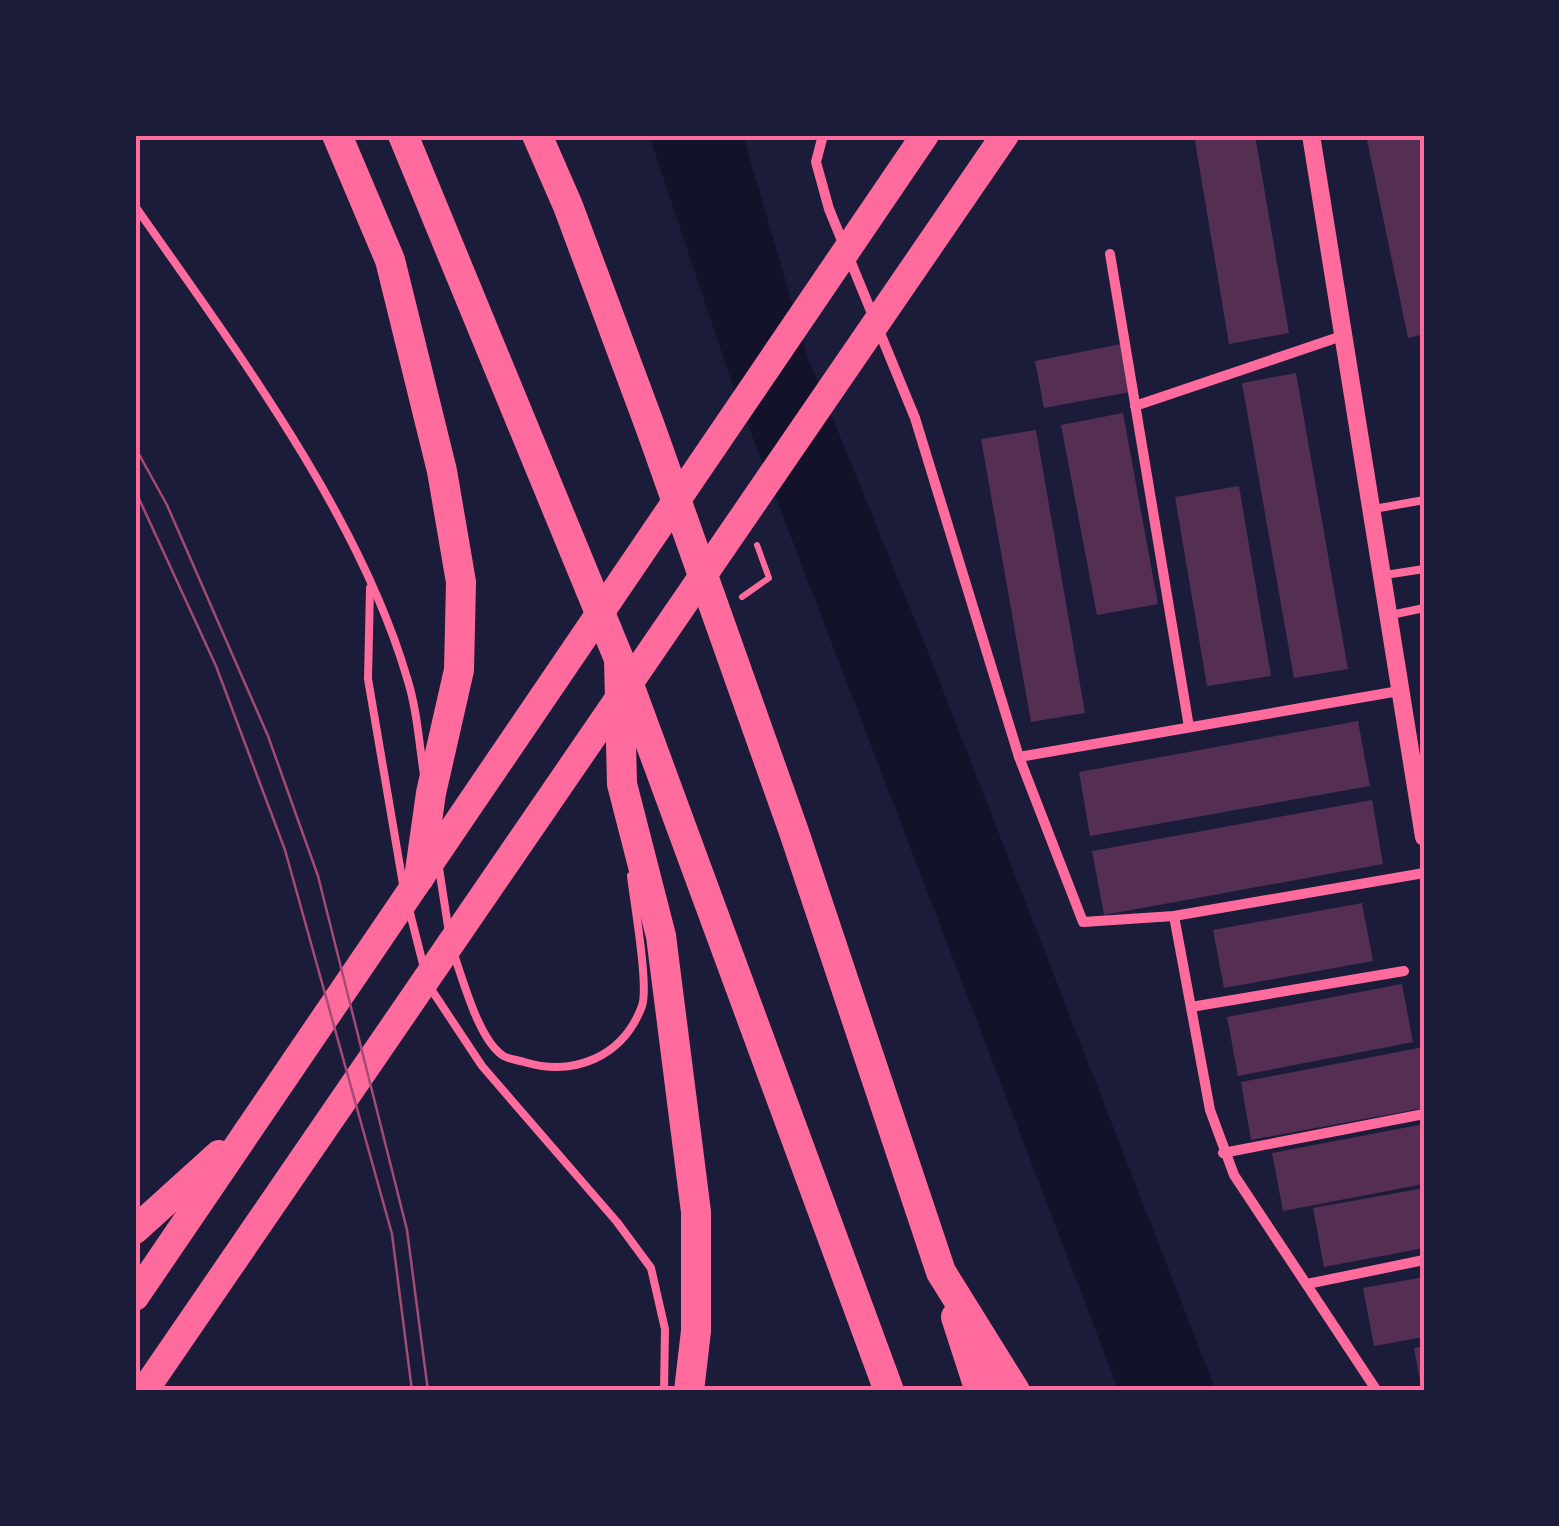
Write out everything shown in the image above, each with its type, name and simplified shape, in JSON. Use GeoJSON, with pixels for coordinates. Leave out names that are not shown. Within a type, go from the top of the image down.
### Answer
{"type":"FeatureCollection","features":[{"type":"Feature","properties":{"kind":"highway"},"geometry":{"type":"LineString","coordinates":[[336,135],[390,260],[442,470],[462,582],[459,670],[432,793],[419,878]]}},
{"type":"Feature","properties":{"kind":"highway"},"geometry":{"type":"LineString","coordinates":[[403,135],[619,659],[889,1391]]}},
{"type":"Feature","properties":{"kind":"highway"},"geometry":{"type":"LineString","coordinates":[[536,135],[568,206],[651,429],[794,832],[980,1391]]}},
{"type":"Feature","properties":{"kind":"highway"},"geometry":{"type":"LineString","coordinates":[[135,1298],[925,135]]}},
{"type":"Feature","properties":{"kind":"highway"},"geometry":{"type":"LineString","coordinates":[[144,1391],[1005,135]]}},
{"type":"Feature","properties":{"kind":"highway"},"geometry":{"type":"LineString","coordinates":[[619,659],[622,784],[661,936],[696,1212],[696,1332],[688,1391]]}},
{"type":"Feature","properties":{"kind":"highway"},"geometry":{"type":"LineString","coordinates":[[135,1230],[253,1124]]}},
{"type":"Feature","properties":{"kind":"highway"},"geometry":{"type":"LineString","coordinates":[[940,1272],[1015,1391]]}},
{"type":"Feature","properties":{"kind":"street"},"geometry":{"type":"LineString","coordinates":[[823,135],[816,162],[829,209],[915,418],[1019,756],[1084,922],[1174,916],[1424,872]]}},
{"type":"Feature","properties":{"kind":"street"},"geometry":{"type":"LineString","coordinates":[[1311,135],[1424,837]]}},
{"type":"Feature","properties":{"kind":"street"},"geometry":{"type":"LineString","coordinates":[[1110,254],[1189,727]]}},
{"type":"Feature","properties":{"kind":"street"},"geometry":{"type":"LineString","coordinates":[[1135,406],[1342,336]]}},
{"type":"Feature","properties":{"kind":"street"},"geometry":{"type":"LineString","coordinates":[[1019,756],[1399,691]]}},
{"type":"Feature","properties":{"kind":"street"},"geometry":{"type":"LineString","coordinates":[[1174,916],[1210,1110],[1223,1153],[1377,1391]]}},
{"type":"Feature","properties":{"kind":"street"},"geometry":{"type":"LineString","coordinates":[[1191,1007],[1404,971]]}},
{"type":"Feature","properties":{"kind":"street"},"geometry":{"type":"LineString","coordinates":[[1223,1153],[1424,1114]]}},
{"type":"Feature","properties":{"kind":"street"},"geometry":{"type":"LineString","coordinates":[[1306,1284],[1424,1260]]}},
{"type":"Feature","properties":{"kind":"lane"},"geometry":{"type":"LineString","coordinates":[[135,206],[214,320],[338,516],[370,583],[408,681],[452,948],[479,1022],[502,1055],[549,1069],[582,1066],[610,1052],[631,1028],[644,1002],[622,784]]}},
{"type":"Feature","properties":{"kind":"lane"},"geometry":{"type":"LineString","coordinates":[[1369,510],[1424,500]]}},
{"type":"Feature","properties":{"kind":"lane"},"geometry":{"type":"LineString","coordinates":[[1380,576],[1424,568]]}},
{"type":"Feature","properties":{"kind":"lane"},"geometry":{"type":"LineString","coordinates":[[370,583],[368,678],[378,761],[394,852],[430,992],[482,1066],[617,1222],[650,1268],[664,1330],[664,1391]]}},
{"type":"Feature","properties":{"kind":"lane"},"geometry":{"type":"LineString","coordinates":[[1386,616],[1424,608]]}},
{"type":"Feature","properties":{"kind":"shaded area"},"geometry":{"type":"Polygon","coordinates":[[[649,135],[743,135],[808,358],[930,657],[1216,1391],[1119,1391],[733,386],[649,135]]]}},
{"type":"Feature","properties":{"kind":"building"},"geometry":{"type":"Polygon","coordinates":[[[1194,135],[1255,135],[1289,333],[1229,344],[1194,135]]]}},
{"type":"Feature","properties":{"kind":"building"},"geometry":{"type":"Polygon","coordinates":[[[1366,135],[1424,135],[1424,334],[1408,338],[1366,135]]]}},
{"type":"Feature","properties":{"kind":"building"},"geometry":{"type":"Polygon","coordinates":[[[1121,344],[1130,392],[1044,408],[1035,361],[1121,344]]]}},
{"type":"Feature","properties":{"kind":"building"},"geometry":{"type":"Polygon","coordinates":[[[1296,373],[1348,669],[1294,678],[1242,383],[1296,373]]]}},
{"type":"Feature","properties":{"kind":"building"},"geometry":{"type":"Polygon","coordinates":[[[1123,413],[1158,604],[1097,615],[1061,425],[1123,413]]]}},
{"type":"Feature","properties":{"kind":"building"},"geometry":{"type":"Polygon","coordinates":[[[1036,430],[1085,713],[1031,722],[981,439],[1036,430]]]}},
{"type":"Feature","properties":{"kind":"building"},"geometry":{"type":"Polygon","coordinates":[[[1239,486],[1271,676],[1207,686],[1175,497],[1239,486]]]}},
{"type":"Feature","properties":{"kind":"building"},"geometry":{"type":"Polygon","coordinates":[[[1358,721],[1370,786],[1090,836],[1079,772],[1358,721]]]}},
{"type":"Feature","properties":{"kind":"building"},"geometry":{"type":"Polygon","coordinates":[[[1372,800],[1383,864],[1104,915],[1092,851],[1372,800]]]}},
{"type":"Feature","properties":{"kind":"building"},"geometry":{"type":"Polygon","coordinates":[[[1362,903],[1373,961],[1224,988],[1213,930],[1362,903]]]}},
{"type":"Feature","properties":{"kind":"building"},"geometry":{"type":"Polygon","coordinates":[[[1402,984],[1413,1042],[1238,1076],[1227,1017],[1402,984]]]}},
{"type":"Feature","properties":{"kind":"building"},"geometry":{"type":"Polygon","coordinates":[[[1424,1047],[1424,1108],[1251,1140],[1241,1082],[1424,1047]]]}},
{"type":"Feature","properties":{"kind":"building"},"geometry":{"type":"Polygon","coordinates":[[[1424,1124],[1424,1184],[1283,1211],[1272,1153],[1424,1124]]]}},
{"type":"Feature","properties":{"kind":"building"},"geometry":{"type":"Polygon","coordinates":[[[1424,1188],[1424,1248],[1324,1267],[1313,1208],[1424,1188]]]}},
{"type":"Feature","properties":{"kind":"building"},"geometry":{"type":"Polygon","coordinates":[[[1424,1277],[1424,1337],[1374,1346],[1363,1288],[1424,1277]]]}},
{"type":"Feature","properties":{"kind":"building"},"geometry":{"type":"Polygon","coordinates":[[[1424,1346],[1424,1391],[1422,1391],[1414,1348],[1424,1346]]]}},
{"type":"Feature","properties":{"kind":"tram line"},"geometry":{"type":"LineString","coordinates":[[135,447],[167,505],[268,736],[318,876],[407,1230],[428,1391]]}},
{"type":"Feature","properties":{"kind":"tram line"},"geometry":{"type":"LineString","coordinates":[[135,490],[216,666],[285,850],[392,1234],[412,1391]]}}]}
